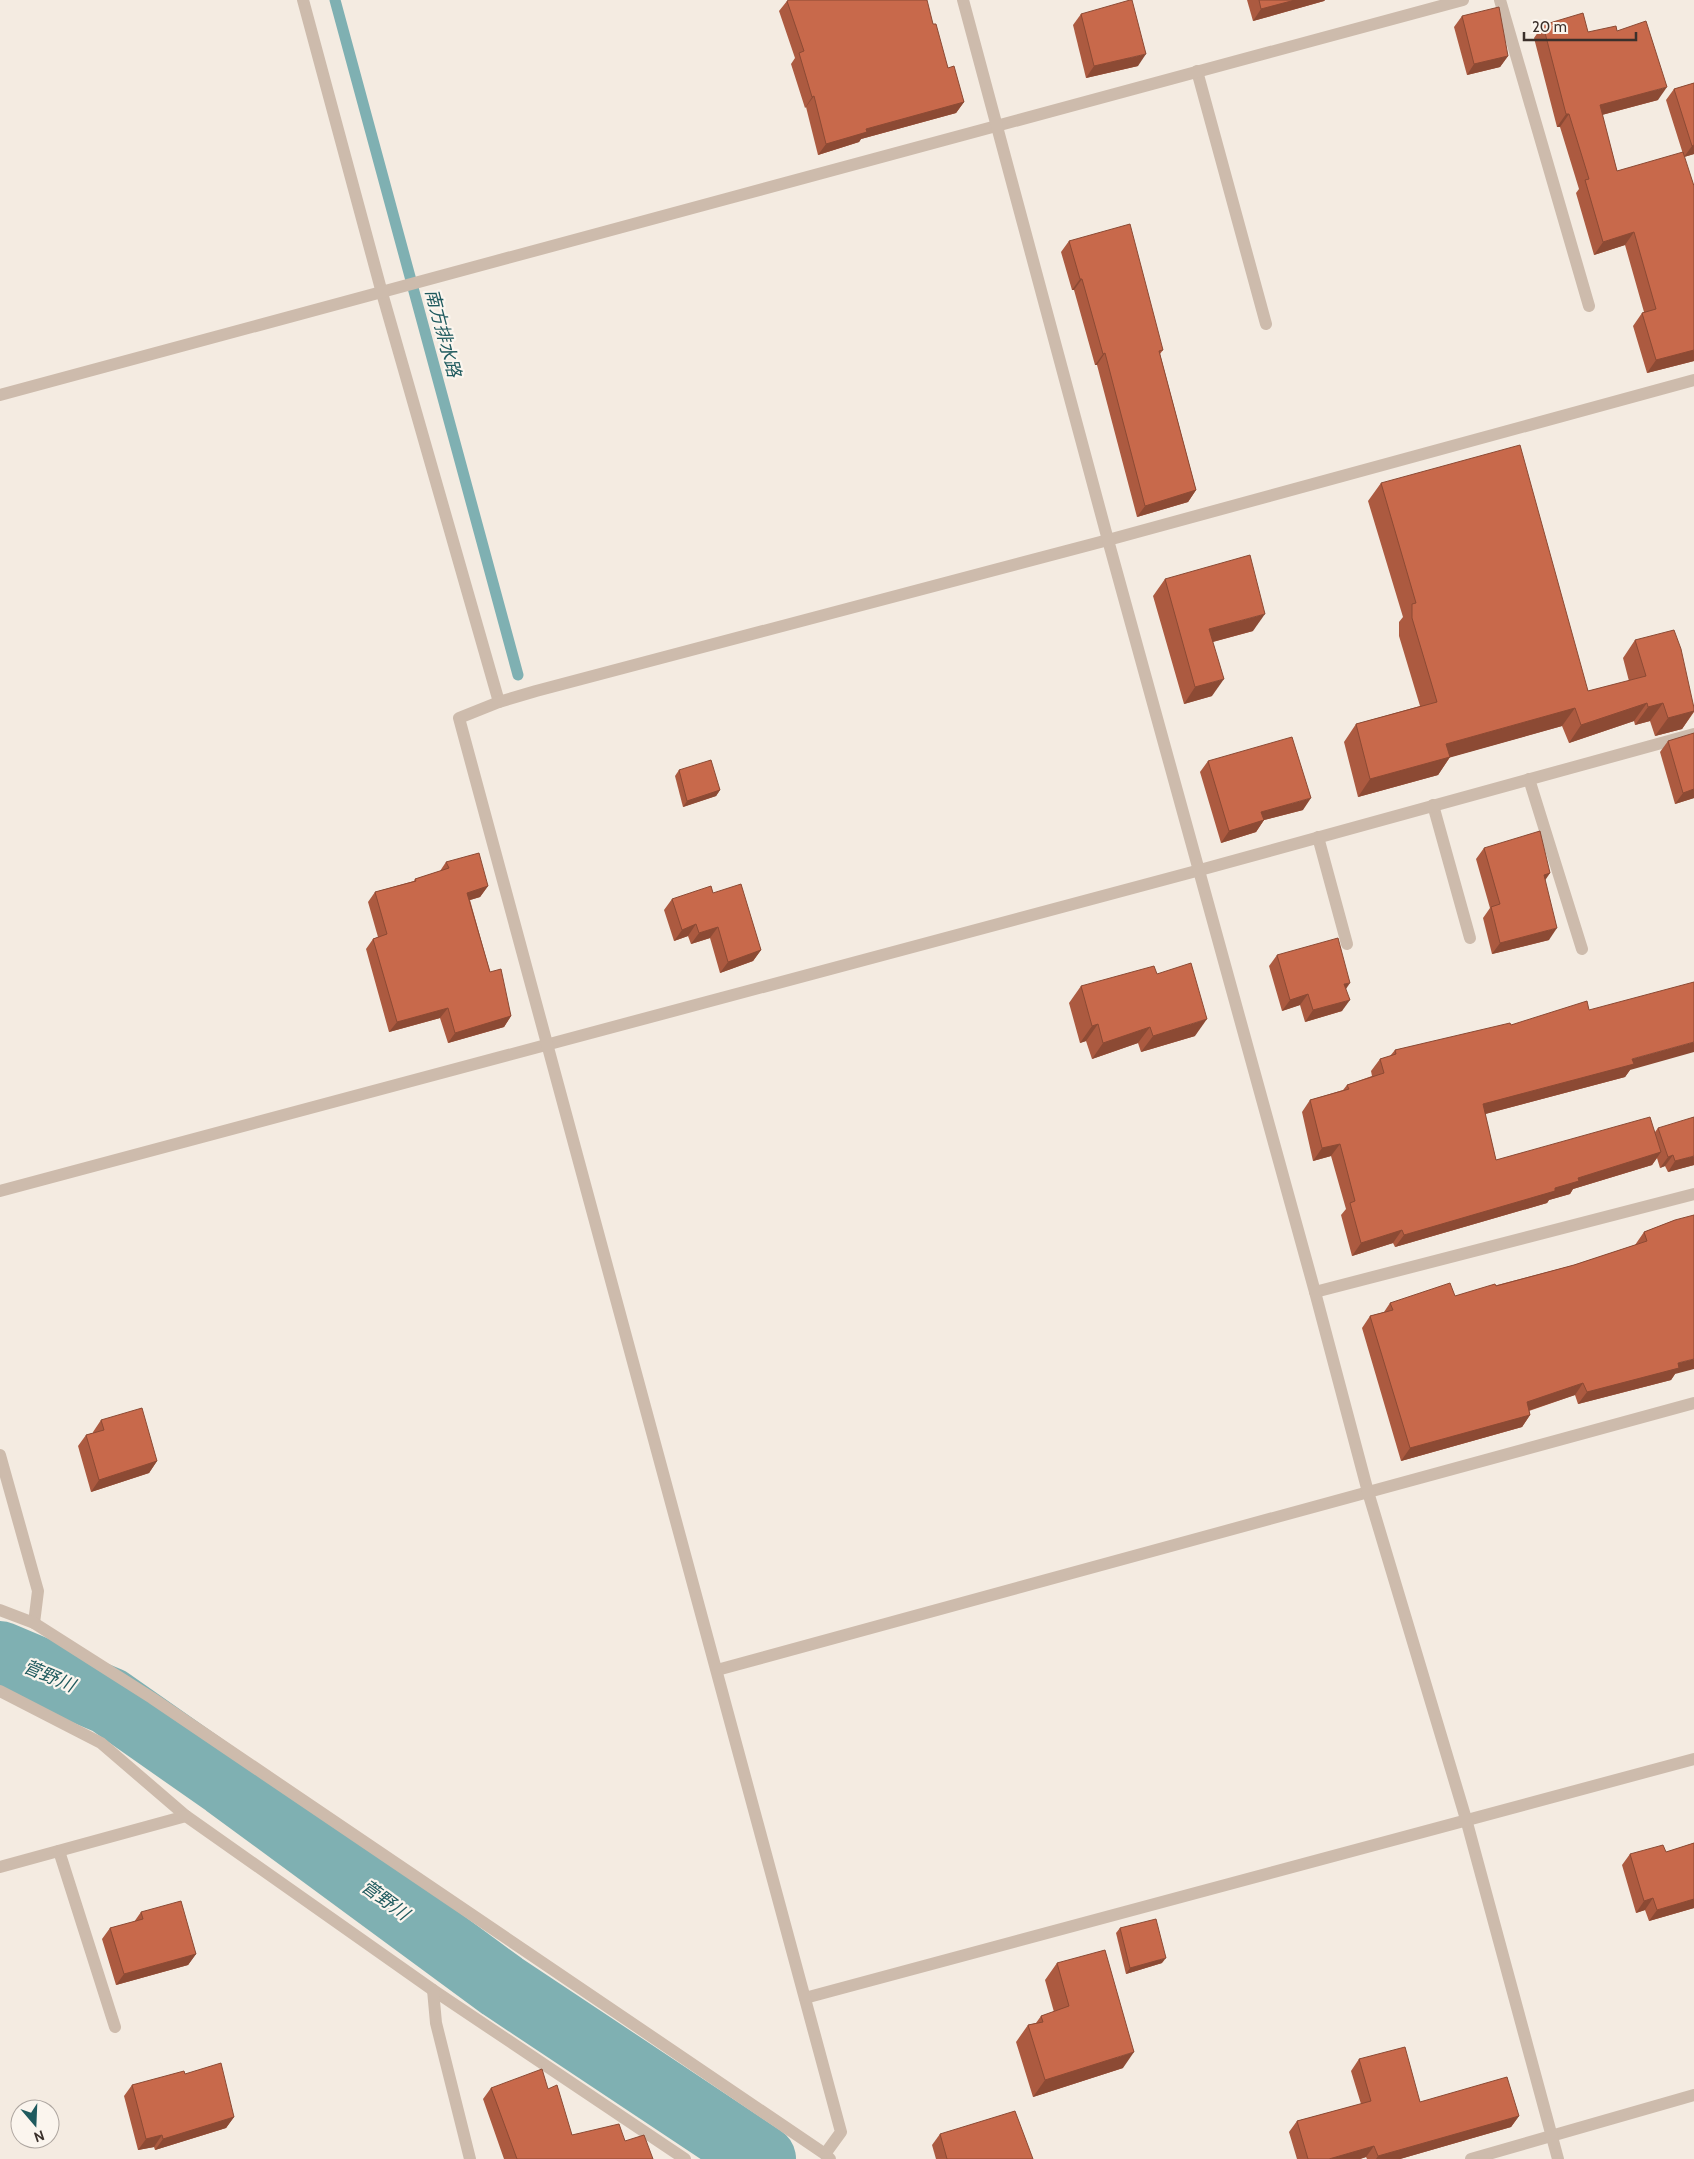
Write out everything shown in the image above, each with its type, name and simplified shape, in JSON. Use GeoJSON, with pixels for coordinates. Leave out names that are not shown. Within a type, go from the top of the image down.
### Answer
{"type":"FeatureCollection","features":[{"type":"Feature","properties":{"kind":"street"},"geometry":{"type":"LineString","coordinates":[[303,0],[499,702]]}},
{"type":"Feature","properties":{"kind":"street"},"geometry":{"type":"LineString","coordinates":[[963,0],[1108,540],[1200,870],[1368,1492],[1466,1819],[1558,2159]]}},
{"type":"Feature","properties":{"kind":"street"},"geometry":{"type":"LineString","coordinates":[[0,395],[385,293],[996,125],[1463,0]]}},
{"type":"Feature","properties":{"kind":"street"},"geometry":{"type":"LineString","coordinates":[[1500,0],[1589,306]]}},
{"type":"Feature","properties":{"kind":"street"},"geometry":{"type":"LineString","coordinates":[[1198,71],[1266,324]]}},
{"type":"Feature","properties":{"kind":"street"},"geometry":{"type":"LineString","coordinates":[[0,1610],[34,1623],[152,1698],[828,2157],[841,2132],[459,718],[499,702],[1108,540],[1694,380]]}},
{"type":"Feature","properties":{"kind":"street"},"geometry":{"type":"LineString","coordinates":[[0,1191],[1200,870],[1694,734]]}},
{"type":"Feature","properties":{"kind":"street"},"geometry":{"type":"LineString","coordinates":[[1529,779],[1582,949]]}},
{"type":"Feature","properties":{"kind":"street"},"geometry":{"type":"LineString","coordinates":[[1434,805],[1470,938]]}},
{"type":"Feature","properties":{"kind":"street"},"geometry":{"type":"LineString","coordinates":[[1318,837],[1347,944]]}},
{"type":"Feature","properties":{"kind":"street"},"geometry":{"type":"LineString","coordinates":[[1315,1292],[1694,1194]]}},
{"type":"Feature","properties":{"kind":"street"},"geometry":{"type":"LineString","coordinates":[[717,1670],[1694,1403]]}},
{"type":"Feature","properties":{"kind":"street"},"geometry":{"type":"LineString","coordinates":[[0,1455],[38,1591],[34,1623]]}},
{"type":"Feature","properties":{"kind":"street"},"geometry":{"type":"LineString","coordinates":[[0,1691],[101,1743],[186,1816],[434,1990],[685,2159]]}},
{"type":"Feature","properties":{"kind":"street"},"geometry":{"type":"LineString","coordinates":[[805,1998],[1694,1759]]}},
{"type":"Feature","properties":{"kind":"street"},"geometry":{"type":"LineString","coordinates":[[0,1867],[186,1816]]}},
{"type":"Feature","properties":{"kind":"street"},"geometry":{"type":"LineString","coordinates":[[59,1851],[114,2027]]}},
{"type":"Feature","properties":{"kind":"street"},"geometry":{"type":"LineString","coordinates":[[434,1990],[436,2023],[470,2159]]}},
{"type":"Feature","properties":{"kind":"street"},"geometry":{"type":"LineString","coordinates":[[1471,2159],[1694,2095]]}},
{"type":"Feature","properties":{"kind":"building"},"geometry":{"type":"Polygon","coordinates":[[[927,0],[933,24],[936,24],[948,68],[954,66],[964,102],[866,129],[867,132],[826,144],[814,96],[812,97],[799,53],[804,51],[787,1],[927,0]]]}},
{"type":"Feature","properties":{"kind":"building"},"geometry":{"type":"Polygon","coordinates":[[[1132,0],[1146,54],[1094,66],[1081,14],[1132,0]]]}},
{"type":"Feature","properties":{"kind":"building"},"geometry":{"type":"Polygon","coordinates":[[[1259,0],[1295,0],[1261,9],[1259,0]]]}},
{"type":"Feature","properties":{"kind":"building"},"geometry":{"type":"Polygon","coordinates":[[[1499,7],[1508,56],[1474,64],[1462,16],[1499,7]]]}},
{"type":"Feature","properties":{"kind":"building"},"geometry":{"type":"Polygon","coordinates":[[[1583,13],[1588,32],[1616,26],[1617,31],[1646,21],[1667,87],[1600,105],[1617,171],[1683,152],[1694,186],[1694,350],[1656,360],[1642,313],[1656,309],[1634,232],[1603,242],[1585,180],[1589,179],[1569,114],[1566,114],[1543,25],[1583,13]]]}},
{"type":"Feature","properties":{"kind":"building"},"geometry":{"type":"Polygon","coordinates":[[[1694,83],[1694,145],[1692,146],[1674,89],[1694,83]]]}},
{"type":"Feature","properties":{"kind":"building"},"geometry":{"type":"Polygon","coordinates":[[[1130,224],[1163,350],[1159,351],[1196,490],[1145,506],[1105,353],[1103,354],[1069,241],[1130,224]]]}},
{"type":"Feature","properties":{"kind":"building"},"geometry":{"type":"Polygon","coordinates":[[[1520,445],[1588,691],[1646,676],[1635,640],[1674,630],[1681,649],[1694,711],[1668,718],[1663,703],[1648,707],[1647,703],[1581,725],[1575,708],[1446,744],[1450,757],[1370,779],[1356,724],[1437,702],[1412,618],[1412,604],[1416,603],[1381,483],[1520,445]]]}},
{"type":"Feature","properties":{"kind":"building"},"geometry":{"type":"Polygon","coordinates":[[[1250,555],[1265,614],[1209,629],[1224,679],[1195,687],[1165,579],[1250,555]]]}},
{"type":"Feature","properties":{"kind":"building"},"geometry":{"type":"Polygon","coordinates":[[[1694,733],[1694,789],[1683,793],[1668,741],[1694,733]]]}},
{"type":"Feature","properties":{"kind":"building"},"geometry":{"type":"Polygon","coordinates":[[[1292,737],[1311,798],[1261,812],[1264,820],[1229,831],[1208,761],[1292,737]]]}},
{"type":"Feature","properties":{"kind":"building"},"geometry":{"type":"Polygon","coordinates":[[[711,760],[720,790],[687,801],[679,770],[711,760]]]}},
{"type":"Feature","properties":{"kind":"building"},"geometry":{"type":"Polygon","coordinates":[[[1540,831],[1550,873],[1544,875],[1557,928],[1500,943],[1491,907],[1500,904],[1484,848],[1540,831]]]}},
{"type":"Feature","properties":{"kind":"building"},"geometry":{"type":"Polygon","coordinates":[[[479,853],[488,886],[467,893],[490,972],[501,969],[511,1016],[455,1033],[448,1008],[397,1022],[373,939],[387,934],[375,892],[416,881],[415,879],[449,868],[446,862],[479,853]]]}},
{"type":"Feature","properties":{"kind":"building"},"geometry":{"type":"Polygon","coordinates":[[[741,884],[761,950],[728,962],[718,927],[699,933],[696,924],[682,930],[672,899],[711,886],[713,893],[741,884]]]}},
{"type":"Feature","properties":{"kind":"building"},"geometry":{"type":"Polygon","coordinates":[[[1338,938],[1350,983],[1344,984],[1350,1000],[1313,1010],[1308,994],[1290,1000],[1277,955],[1338,938]]]}},
{"type":"Feature","properties":{"kind":"building"},"geometry":{"type":"Polygon","coordinates":[[[1191,963],[1207,1019],[1153,1036],[1150,1027],[1103,1043],[1098,1024],[1092,1026],[1081,986],[1154,966],[1157,974],[1191,963]]]}},
{"type":"Feature","properties":{"kind":"building"},"geometry":{"type":"Polygon","coordinates":[[[1694,982],[1694,1042],[1632,1059],[1634,1064],[1483,1104],[1496,1160],[1650,1117],[1661,1152],[1578,1178],[1579,1181],[1555,1188],[1555,1191],[1404,1235],[1402,1230],[1361,1243],[1350,1203],[1355,1201],[1340,1144],[1322,1148],[1310,1100],[1349,1089],[1347,1085],[1384,1073],[1380,1059],[1396,1054],[1395,1050],[1510,1023],[1511,1025],[1587,1001],[1589,1010],[1694,982]]]}},
{"type":"Feature","properties":{"kind":"building"},"geometry":{"type":"Polygon","coordinates":[[[1694,1117],[1694,1156],[1675,1161],[1673,1155],[1668,1157],[1658,1128],[1694,1117]]]}},
{"type":"Feature","properties":{"kind":"building"},"geometry":{"type":"Polygon","coordinates":[[[1694,1215],[1694,1359],[1678,1363],[1679,1368],[1587,1392],[1583,1383],[1527,1402],[1530,1415],[1410,1448],[1370,1316],[1393,1310],[1390,1303],[1450,1283],[1455,1296],[1495,1284],[1496,1286],[1574,1265],[1647,1241],[1644,1232],[1694,1215]]]}},
{"type":"Feature","properties":{"kind":"building"},"geometry":{"type":"Polygon","coordinates":[[[142,1408],[157,1461],[99,1480],[86,1435],[104,1430],[101,1420],[142,1408]]]}},
{"type":"Feature","properties":{"kind":"building"},"geometry":{"type":"Polygon","coordinates":[[[1694,1843],[1694,1899],[1657,1910],[1653,1898],[1644,1901],[1630,1854],[1663,1845],[1666,1852],[1694,1843]]]}},
{"type":"Feature","properties":{"kind":"building"},"geometry":{"type":"Polygon","coordinates":[[[181,1901],[196,1954],[124,1974],[110,1928],[143,1919],[141,1912],[181,1901]]]}},
{"type":"Feature","properties":{"kind":"building"},"geometry":{"type":"Polygon","coordinates":[[[1156,1919],[1166,1958],[1130,1968],[1120,1928],[1156,1919]]]}},
{"type":"Feature","properties":{"kind":"building"},"geometry":{"type":"Polygon","coordinates":[[[1105,1950],[1134,2052],[1045,2080],[1028,2025],[1043,2022],[1041,2016],[1069,2006],[1057,1963],[1105,1950]]]}},
{"type":"Feature","properties":{"kind":"building"},"geometry":{"type":"Polygon","coordinates":[[[1405,2047],[1420,2102],[1507,2077],[1519,2116],[1378,2156],[1374,2146],[1329,2159],[1308,2159],[1297,2121],[1371,2101],[1359,2059],[1405,2047]]]}},
{"type":"Feature","properties":{"kind":"building"},"geometry":{"type":"Polygon","coordinates":[[[221,2063],[234,2117],[163,2139],[162,2135],[146,2139],[132,2085],[184,2071],[185,2074],[221,2063]]]}},
{"type":"Feature","properties":{"kind":"building"},"geometry":{"type":"Polygon","coordinates":[[[542,2069],[548,2089],[557,2085],[572,2135],[619,2124],[625,2141],[644,2135],[653,2159],[517,2159],[491,2088],[542,2069]]]}},
{"type":"Feature","properties":{"kind":"building"},"geometry":{"type":"Polygon","coordinates":[[[1015,2111],[1033,2159],[947,2159],[940,2134],[1015,2111]]]}},
{"type":"Feature","properties":{"kind":"waterway","name":"南方排水路"},"geometry":{"type":"LineString","coordinates":[[335,0],[518,675]]}},
{"type":"Feature","properties":{"kind":"waterway","name":"菅野川"},"geometry":{"type":"LineString","coordinates":[[0,1655],[109,1701],[226,1783],[502,1986],[762,2159]]}}]}
